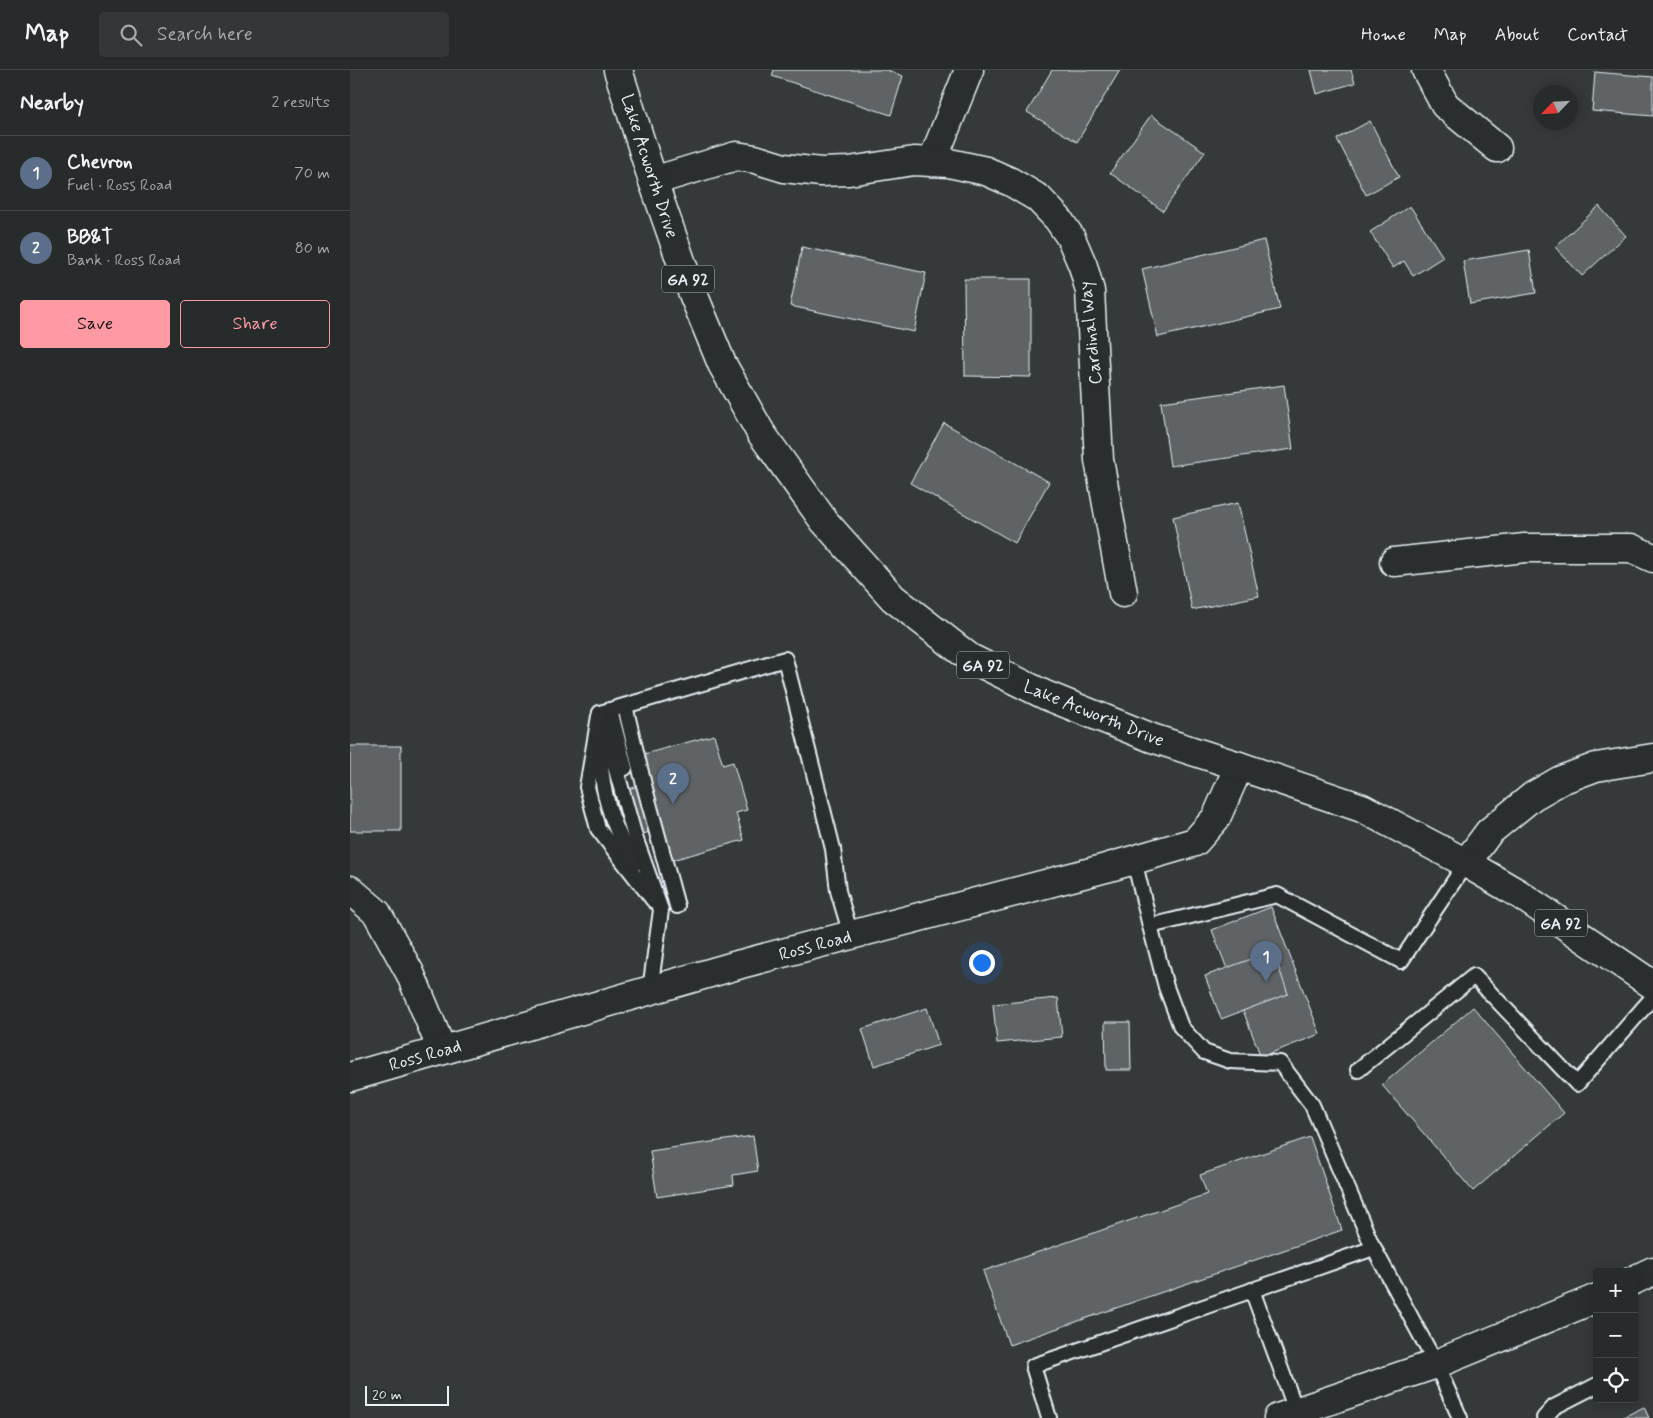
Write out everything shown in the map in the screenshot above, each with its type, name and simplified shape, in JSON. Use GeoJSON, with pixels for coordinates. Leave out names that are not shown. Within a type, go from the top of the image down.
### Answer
{"type":"FeatureCollection","features":[{"type":"Feature","properties":{"kind":"street","name":"Lake Acworth Drive"},"geometry":{"type":"LineString","coordinates":[[618,70],[653,181],[689,284],[722,364],[760,433],[824,521],[893,598],[970,658],[1046,695],[1143,734],[1362,808],[1466,863],[1518,894],[1653,986]]}},
{"type":"Feature","properties":{"kind":"street"},"geometry":{"type":"LineString","coordinates":[[932,162],[969,70]]}},
{"type":"Feature","properties":{"kind":"street"},"geometry":{"type":"LineString","coordinates":[[1426,70],[1445,105],[1497,148]]}},
{"type":"Feature","properties":{"kind":"street","name":"Cardinal Way"},"geometry":{"type":"LineString","coordinates":[[653,181],[736,156],[756,159],[784,168],[821,172],[849,171],[914,161],[949,163],[986,171],[1011,182],[1038,198],[1058,219],[1071,238],[1083,266],[1090,292],[1100,460],[1123,593]]}},
{"type":"Feature","properties":{"kind":"street"},"geometry":{"type":"LineString","coordinates":[[1394,562],[1525,548],[1631,548],[1653,558]]}},
{"type":"Feature","properties":{"kind":"street"},"geometry":{"type":"LineString","coordinates":[[1466,863],[1489,832],[1533,796],[1561,780],[1596,767],[1653,758]]}},
{"type":"Feature","properties":{"kind":"street","name":"Ross Road"},"geometry":{"type":"LineString","coordinates":[[350,1077],[650,990],[1195,842],[1216,818],[1239,766]]}},
{"type":"Feature","properties":{"kind":"street"},"geometry":{"type":"LineString","coordinates":[[350,890],[378,913],[410,973],[442,1050]]}},
{"type":"Feature","properties":{"kind":"street"},"geometry":{"type":"LineString","coordinates":[[1638,1278],[1653,1270]]}},
{"type":"Feature","properties":{"kind":"street"},"geometry":{"type":"LineString","coordinates":[[1291,1416],[1436,1364],[1593,1304]]}},
{"type":"Feature","properties":{"kind":"lane"},"geometry":{"type":"LineString","coordinates":[[605,712],[785,660],[834,849],[838,891],[851,935]]}},
{"type":"Feature","properties":{"kind":"lane"},"geometry":{"type":"LineString","coordinates":[[625,706],[646,794],[669,908],[650,990]]}},
{"type":"Feature","properties":{"kind":"lane"},"geometry":{"type":"LineString","coordinates":[[605,712],[635,837],[669,908]]}},
{"type":"Feature","properties":{"kind":"lane"},"geometry":{"type":"LineString","coordinates":[[605,712],[587,788],[598,829],[669,908]]}},
{"type":"Feature","properties":{"kind":"lane"},"geometry":{"type":"LineString","coordinates":[[1134,860],[1166,987],[1181,1027],[1204,1052],[1230,1060],[1280,1063],[1312,1105],[1374,1248],[1436,1364],[1460,1418]]}},
{"type":"Feature","properties":{"kind":"lane"},"geometry":{"type":"LineString","coordinates":[[1150,926],[1277,895],[1401,961],[1466,863]]}},
{"type":"Feature","properties":{"kind":"lane"},"geometry":{"type":"LineString","coordinates":[[1358,1070],[1474,976],[1578,1084],[1653,997]]}},
{"type":"Feature","properties":{"kind":"lane"},"geometry":{"type":"LineString","coordinates":[[1049,1418],[1033,1366],[1374,1248]]}},
{"type":"Feature","properties":{"kind":"lane"},"geometry":{"type":"LineString","coordinates":[[1252,1290],[1291,1416]]}},
{"type":"Feature","properties":{"kind":"lane"},"geometry":{"type":"LineString","coordinates":[[1544,1418],[1554,1407],[1593,1387]]}},
{"type":"Feature","properties":{"kind":"building"},"geometry":{"type":"Polygon","coordinates":[[[774,70],[890,70],[903,76],[891,115],[772,76],[774,70]]]}},
{"type":"Feature","properties":{"kind":"building"},"geometry":{"type":"Polygon","coordinates":[[[1052,70],[1120,70],[1077,142],[1027,112],[1052,70]]]}},
{"type":"Feature","properties":{"kind":"building"},"geometry":{"type":"Polygon","coordinates":[[[1311,70],[1351,70],[1355,83],[1317,94],[1311,70]]]}},
{"type":"Feature","properties":{"kind":"building"},"geometry":{"type":"Polygon","coordinates":[[[1595,72],[1653,77],[1653,116],[1592,111],[1595,72]]]}},
{"type":"Feature","properties":{"kind":"building"},"geometry":{"type":"Polygon","coordinates":[[[1151,115],[1205,152],[1163,211],[1110,173],[1151,115]]]}},
{"type":"Feature","properties":{"kind":"building"},"geometry":{"type":"Polygon","coordinates":[[[1370,121],[1399,177],[1366,195],[1337,139],[1370,121]]]}},
{"type":"Feature","properties":{"kind":"building"},"geometry":{"type":"Polygon","coordinates":[[[1410,206],[1443,257],[1413,276],[1404,261],[1393,268],[1370,232],[1410,206]]]}},
{"type":"Feature","properties":{"kind":"building"},"geometry":{"type":"Polygon","coordinates":[[[1599,206],[1626,236],[1582,276],[1555,247],[1599,206]]]}},
{"type":"Feature","properties":{"kind":"building"},"geometry":{"type":"Polygon","coordinates":[[[1264,240],[1280,309],[1158,337],[1142,269],[1264,240]]]}},
{"type":"Feature","properties":{"kind":"building"},"geometry":{"type":"Polygon","coordinates":[[[802,247],[926,273],[914,332],[790,306],[802,247]]]}},
{"type":"Feature","properties":{"kind":"building"},"geometry":{"type":"Polygon","coordinates":[[[1529,250],[1536,293],[1470,304],[1463,261],[1529,250]]]}},
{"type":"Feature","properties":{"kind":"building"},"geometry":{"type":"Polygon","coordinates":[[[964,279],[1031,279],[1031,377],[965,376],[964,279]]]}},
{"type":"Feature","properties":{"kind":"building"},"geometry":{"type":"Polygon","coordinates":[[[1284,385],[1293,449],[1170,466],[1161,402],[1284,385]]]}},
{"type":"Feature","properties":{"kind":"building"},"geometry":{"type":"Polygon","coordinates":[[[944,423],[1049,482],[1015,543],[910,483],[944,423]]]}},
{"type":"Feature","properties":{"kind":"building"},"geometry":{"type":"Polygon","coordinates":[[[1238,503],[1259,596],[1192,610],[1173,517],[1238,503]]]}},
{"type":"Feature","properties":{"kind":"building"},"geometry":{"type":"Polygon","coordinates":[[[714,735],[723,765],[733,762],[747,810],[736,813],[744,840],[672,860],[663,828],[613,843],[600,797],[649,783],[641,755],[714,735]]]}},
{"type":"Feature","properties":{"kind":"building"},"geometry":{"type":"Polygon","coordinates":[[[350,746],[401,746],[401,831],[350,831],[350,746]]]}},
{"type":"Feature","properties":{"kind":"building"},"geometry":{"type":"Polygon","coordinates":[[[1271,907],[1320,1034],[1261,1057],[1212,930],[1271,907]]]}},
{"type":"Feature","properties":{"kind":"building"},"geometry":{"type":"Polygon","coordinates":[[[1273,951],[1288,994],[1221,1019],[1205,976],[1273,951]]]}},
{"type":"Feature","properties":{"kind":"building"},"geometry":{"type":"Polygon","coordinates":[[[1058,998],[1062,1037],[997,1043],[993,1004],[1058,998]]]}},
{"type":"Feature","properties":{"kind":"building"},"geometry":{"type":"Polygon","coordinates":[[[1473,1007],[1564,1113],[1473,1191],[1382,1085],[1473,1007]]]}},
{"type":"Feature","properties":{"kind":"building"},"geometry":{"type":"Polygon","coordinates":[[[927,1008],[939,1045],[874,1066],[862,1029],[927,1008]]]}},
{"type":"Feature","properties":{"kind":"building"},"geometry":{"type":"Polygon","coordinates":[[[1105,1022],[1130,1022],[1131,1070],[1106,1070],[1105,1022]]]}},
{"type":"Feature","properties":{"kind":"building"},"geometry":{"type":"Polygon","coordinates":[[[753,1136],[758,1171],[733,1175],[734,1185],[657,1197],[650,1151],[753,1136]]]}},
{"type":"Feature","properties":{"kind":"building"},"geometry":{"type":"Polygon","coordinates":[[[1310,1137],[1342,1230],[1009,1345],[983,1271],[1207,1194],[1200,1175],[1310,1137]]]}},
{"type":"Feature","properties":{"kind":"building"},"geometry":{"type":"Polygon","coordinates":[[[1644,1407],[1649,1418],[1621,1418],[1644,1407]]]}},
{"type":"Feature","properties":{"kind":"place","name":"BB&T"},"geometry":{"type":"Point","coordinates":[673,804]}},
{"type":"Feature","properties":{"kind":"place","name":"Chevron"},"geometry":{"type":"Point","coordinates":[1266,982]}}]}
